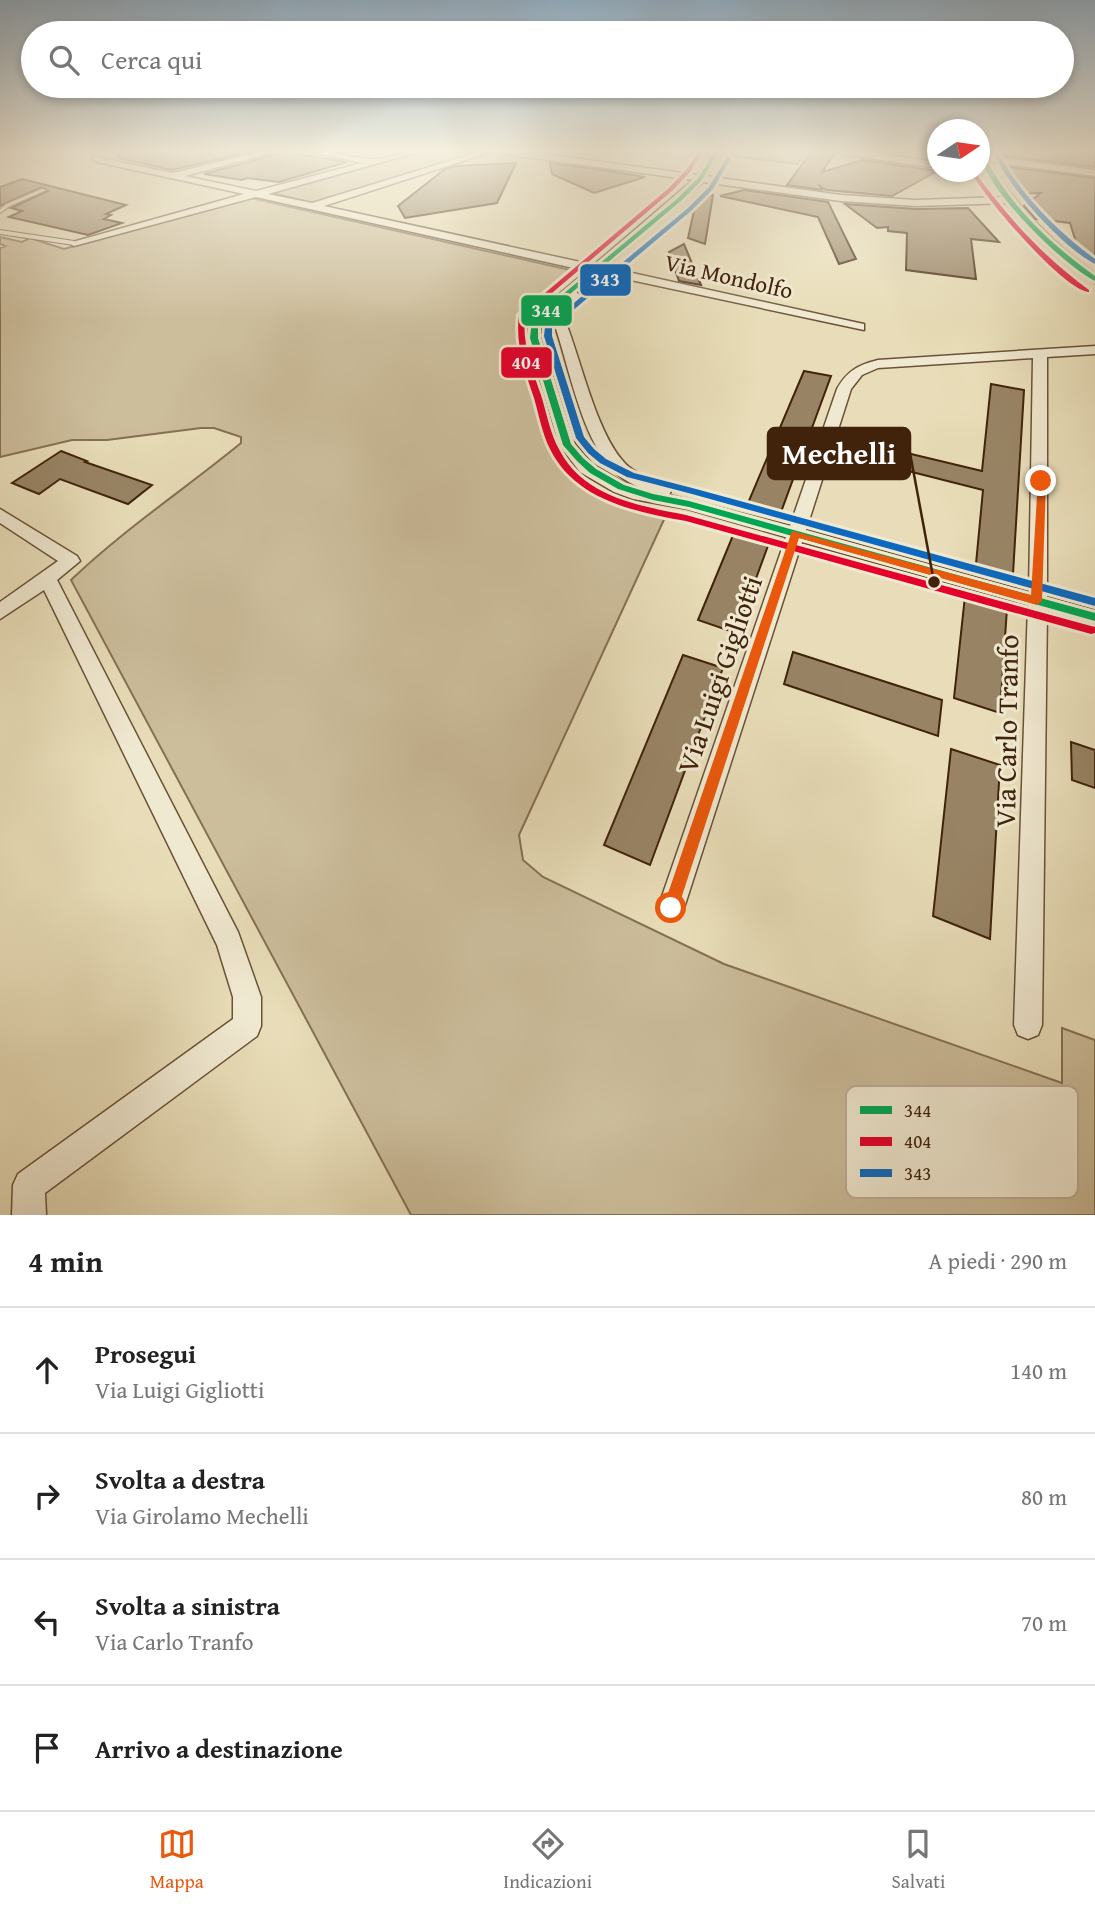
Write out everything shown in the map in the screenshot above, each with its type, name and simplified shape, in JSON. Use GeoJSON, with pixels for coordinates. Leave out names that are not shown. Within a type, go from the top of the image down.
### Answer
{"type":"FeatureCollection","features":[{"type":"Feature","properties":{"kind":"street"},"geometry":{"type":"LineString","coordinates":[[74,243],[209,208]]}},
{"type":"Feature","properties":{"kind":"street","name":"Via Mondolfo"},"geometry":{"type":"LineString","coordinates":[[316,208],[859,327]]}},
{"type":"Feature","properties":{"kind":"street"},"geometry":{"type":"LineString","coordinates":[[668,208],[600,268],[543,311],[533,326],[534,338],[567,445],[586,468],[620,488],[639,495],[689,503],[1095,617]]}},
{"type":"Feature","properties":{"kind":"street"},"geometry":{"type":"LineString","coordinates":[[1021,208],[1069,261],[1095,279]]}},
{"type":"Feature","properties":{"kind":"street"},"geometry":{"type":"LineString","coordinates":[[600,268],[563,308],[560,318],[600,435],[613,460],[623,471],[689,503]]}},
{"type":"Feature","properties":{"kind":"street","name":"Via Luigi Gigliotti"},"geometry":{"type":"LineString","coordinates":[[671,908],[795,534],[851,375],[859,369],[878,364],[1095,350]]}},
{"type":"Feature","properties":{"kind":"street","name":"Via Carlo Tranfo"},"geometry":{"type":"LineString","coordinates":[[1028,1025],[1041,467],[1040,354]]}},
{"type":"Feature","properties":{"kind":"street"},"geometry":{"type":"LineString","coordinates":[[0,515],[71,561],[0,612]]}},
{"type":"Feature","properties":{"kind":"street"},"geometry":{"type":"LineString","coordinates":[[29,1215],[29,1185],[247,1026],[247,997],[229,941],[47,578]]}},
{"type":"Feature","properties":{"kind":"lane"},"geometry":{"type":"LineString","coordinates":[[0,232],[74,243]]}},
{"type":"Feature","properties":{"kind":"shaded area"},"geometry":{"type":"Polygon","coordinates":[[[215,208],[294,208],[579,272],[533,309],[522,327],[553,437],[575,474],[590,487],[667,513],[519,835],[523,860],[543,877],[724,964],[1062,1083],[1062,1028],[1095,1040],[1095,1215],[411,1215],[71,580],[133,527],[241,443],[241,437],[214,428],[201,428],[107,440],[72,440],[0,457],[0,248],[5,246],[0,244],[0,237],[22,242],[30,238],[64,249],[215,208]]]}},
{"type":"Feature","properties":{"kind":"building"},"geometry":{"type":"Polygon","coordinates":[[[11,208],[120,208],[106,214],[111,215],[104,219],[122,223],[88,235],[9,217],[22,211],[11,208]]]}},
{"type":"Feature","properties":{"kind":"building"},"geometry":{"type":"Polygon","coordinates":[[[399,208],[468,208],[405,218],[399,208]]]}},
{"type":"Feature","properties":{"kind":"building"},"geometry":{"type":"Polygon","coordinates":[[[695,208],[711,208],[705,244],[688,238],[695,208]]]}},
{"type":"Feature","properties":{"kind":"building"},"geometry":{"type":"Polygon","coordinates":[[[775,208],[831,208],[856,259],[839,264],[818,217],[775,208]]]}},
{"type":"Feature","properties":{"kind":"building"},"geometry":{"type":"Polygon","coordinates":[[[850,208],[968,208],[999,242],[971,239],[976,279],[906,270],[907,233],[888,231],[888,227],[877,228],[850,208]]]}},
{"type":"Feature","properties":{"kind":"building"},"geometry":{"type":"Polygon","coordinates":[[[1026,208],[1095,208],[1095,257],[1080,255],[1070,223],[1036,219],[1026,208]]]}},
{"type":"Feature","properties":{"kind":"building"},"geometry":{"type":"Polygon","coordinates":[[[684,244],[701,285],[679,281],[669,252],[684,244]]]}},
{"type":"Feature","properties":{"kind":"building"},"geometry":{"type":"Polygon","coordinates":[[[804,371],[831,376],[781,512],[748,503],[804,371]]]}},
{"type":"Feature","properties":{"kind":"building"},"geometry":{"type":"Polygon","coordinates":[[[991,384],[1024,390],[1013,574],[976,564],[983,490],[857,458],[861,442],[982,471],[991,384]]]}},
{"type":"Feature","properties":{"kind":"building"},"geometry":{"type":"Polygon","coordinates":[[[61,451],[152,485],[128,504],[60,479],[39,494],[12,483],[61,451]]]}},
{"type":"Feature","properties":{"kind":"building"},"geometry":{"type":"Polygon","coordinates":[[[734,533],[769,543],[736,633],[698,620],[734,533]]]}},
{"type":"Feature","properties":{"kind":"building"},"geometry":{"type":"Polygon","coordinates":[[[965,596],[1007,608],[1000,713],[954,698],[965,596]]]}},
{"type":"Feature","properties":{"kind":"building"},"geometry":{"type":"Polygon","coordinates":[[[793,652],[942,700],[938,736],[784,684],[793,652]]]}},
{"type":"Feature","properties":{"kind":"building"},"geometry":{"type":"Polygon","coordinates":[[[683,655],[723,668],[650,865],[604,845],[683,655]]]}},
{"type":"Feature","properties":{"kind":"building"},"geometry":{"type":"Polygon","coordinates":[[[1071,742],[1095,750],[1095,788],[1072,780],[1071,742]]]}},
{"type":"Feature","properties":{"kind":"building"},"geometry":{"type":"Polygon","coordinates":[[[951,749],[1000,765],[990,939],[933,916],[951,749]]]}},
{"type":"Feature","properties":{"kind":"transit line","name":"404"},"geometry":{"type":"LineString","coordinates":[[649,208],[522,315],[522,345],[549,435],[563,465],[576,479],[610,498],[649,511],[686,518],[1091,630]]}},
{"type":"Feature","properties":{"kind":"transit line","name":"344"},"geometry":{"type":"LineString","coordinates":[[670,208],[535,320],[534,338],[567,445],[580,460],[607,480],[637,493],[689,504],[1095,617]]}},
{"type":"Feature","properties":{"kind":"transit line","name":"343"},"geometry":{"type":"LineString","coordinates":[[691,208],[549,327],[548,336],[580,438],[591,451],[616,469],[645,480],[1095,602]]}},
{"type":"Feature","properties":{"kind":"transit line","name":"404"},"geometry":{"type":"LineString","coordinates":[[999,208],[1054,266],[1087,291]]}},
{"type":"Feature","properties":{"kind":"transit line","name":"344"},"geometry":{"type":"LineString","coordinates":[[1016,208],[1045,239],[1095,279]]}},
{"type":"Feature","properties":{"kind":"transit line","name":"343"},"geometry":{"type":"LineString","coordinates":[[1035,208],[1095,262]]}},
{"type":"Feature","properties":{"kind":"place","name":"Mechelli"},"geometry":{"type":"Point","coordinates":[934,582]}},
{"type":"Feature","properties":{"kind":"route"},"geometry":{"type":"LineString","coordinates":[[671,908],[795,534],[1037,601],[1041,481]]}}]}
